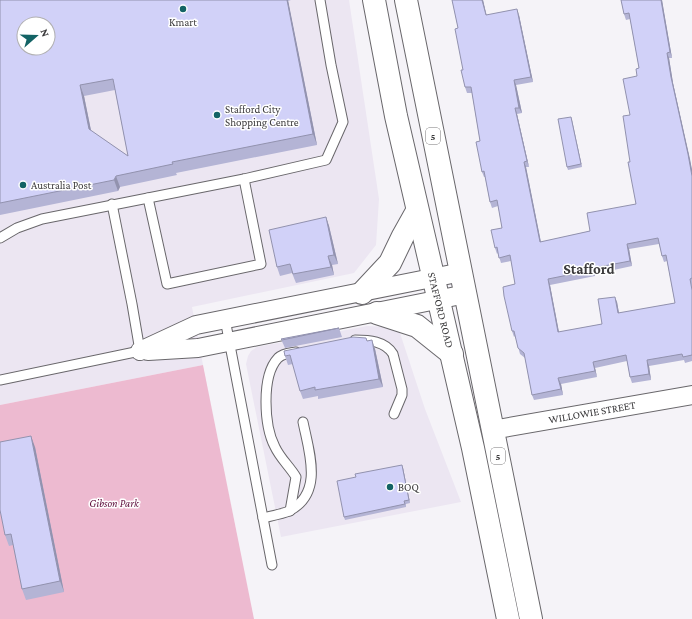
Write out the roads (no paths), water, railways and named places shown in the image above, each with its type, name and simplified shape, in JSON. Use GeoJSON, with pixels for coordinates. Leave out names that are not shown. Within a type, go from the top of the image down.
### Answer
{"type":"FeatureCollection","features":[{"type":"Feature","properties":{"kind":"highway","name":"STAFFORD ROAD"},"geometry":{"type":"LineString","coordinates":[[374,0],[396,116],[488,514],[508,619]]}},
{"type":"Feature","properties":{"kind":"highway","name":"5"},"geometry":{"type":"LineString","coordinates":[[406,0],[531,619]]}},
{"type":"Feature","properties":{"kind":"highway"},"geometry":{"type":"LineString","coordinates":[[362,293],[392,260],[417,211]]}},
{"type":"Feature","properties":{"kind":"highway"},"geometry":{"type":"LineString","coordinates":[[377,313],[406,321],[417,326],[452,354]]}},
{"type":"Feature","properties":{"kind":"street"},"geometry":{"type":"LineString","coordinates":[[140,351],[198,348],[377,313],[435,289],[462,272]]}},
{"type":"Feature","properties":{"kind":"street"},"geometry":{"type":"LineString","coordinates":[[140,351],[196,325],[362,293],[435,289],[466,294]]}},
{"type":"Feature","properties":{"kind":"street","name":"WILLOWIE STREET"},"geometry":{"type":"LineString","coordinates":[[492,430],[692,395]]}},
{"type":"Feature","properties":{"kind":"lane"},"geometry":{"type":"LineString","coordinates":[[0,238],[18,228],[42,219],[244,179],[326,160],[343,122],[331,65],[320,0]]}},
{"type":"Feature","properties":{"kind":"lane"},"geometry":{"type":"LineString","coordinates":[[148,198],[167,284],[261,264],[244,179]]}},
{"type":"Feature","properties":{"kind":"lane"},"geometry":{"type":"LineString","coordinates":[[0,380],[140,351],[112,204]]}},
{"type":"Feature","properties":{"kind":"lane"},"geometry":{"type":"LineString","coordinates":[[224,319],[272,565]]}},
{"type":"Feature","properties":{"kind":"lane"},"geometry":{"type":"LineString","coordinates":[[348,341],[356,340],[377,342],[390,349],[395,358],[402,389],[402,395],[394,414]]}},
{"type":"Feature","properties":{"kind":"lane"},"geometry":{"type":"LineString","coordinates":[[290,511],[296,477],[275,447],[265,404],[265,393],[274,364],[278,358],[282,355],[304,350]]}},
{"type":"Feature","properties":{"kind":"lane"},"geometry":{"type":"LineString","coordinates":[[263,518],[290,511],[304,500],[312,485],[312,471],[303,422]]}},
{"type":"Feature","properties":{"kind":"place","name":"Kmart"},"geometry":{"type":"Point","coordinates":[183,9]}},
{"type":"Feature","properties":{"kind":"place","name":"Stafford City Shopping Centre"},"geometry":{"type":"Point","coordinates":[217,115]}},
{"type":"Feature","properties":{"kind":"place","name":"Australia Post"},"geometry":{"type":"Point","coordinates":[23,185]}},
{"type":"Feature","properties":{"kind":"place","name":"BOQ"},"geometry":{"type":"Point","coordinates":[390,487]}},
{"type":"Feature","properties":{"kind":"district","name":"Stafford"},"geometry":{"type":"Point","coordinates":[589,269]}},
{"type":"Feature","properties":{"kind":"park label","name":"Gibson Park"},"geometry":{"type":"Point","coordinates":[114,503]}}]}
